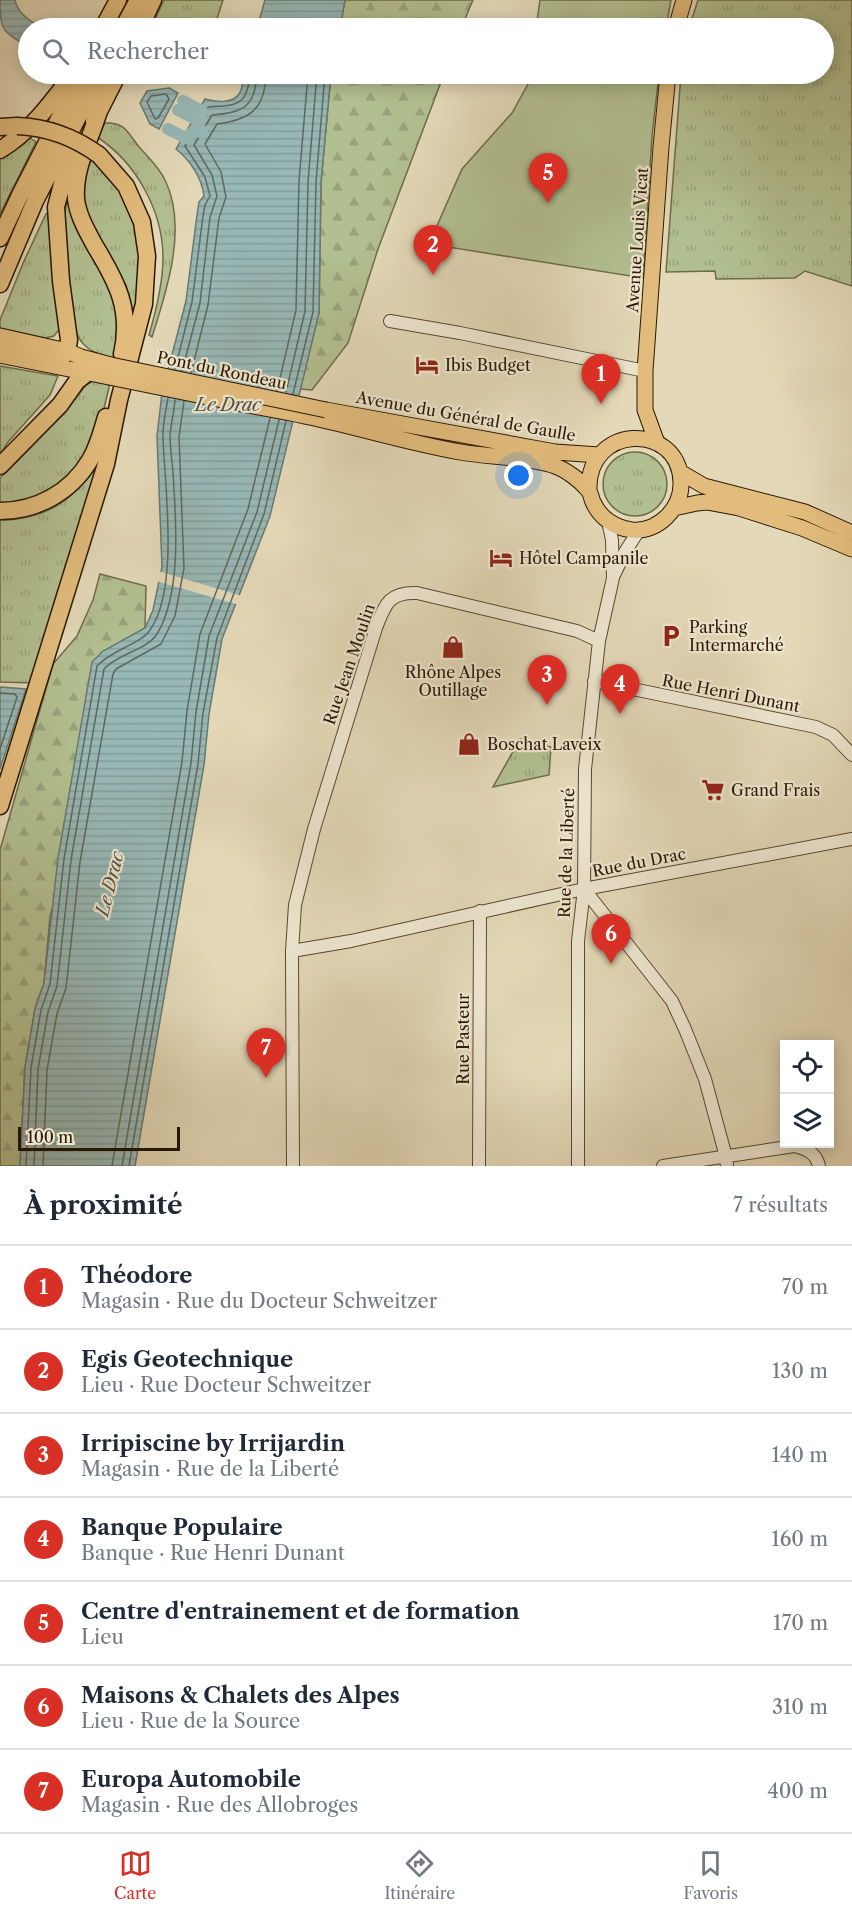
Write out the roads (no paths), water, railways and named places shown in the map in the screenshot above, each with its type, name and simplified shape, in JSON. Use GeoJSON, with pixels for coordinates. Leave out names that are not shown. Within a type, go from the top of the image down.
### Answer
{"type":"FeatureCollection","features":[{"type":"Feature","properties":{"kind":"highway"},"geometry":{"type":"LineString","coordinates":[[108,18],[118,0]]}},
{"type":"Feature","properties":{"kind":"highway"},"geometry":{"type":"LineString","coordinates":[[128,18],[138,0]]}},
{"type":"Feature","properties":{"kind":"highway"},"geometry":{"type":"LineString","coordinates":[[145,18],[153,0]]}},
{"type":"Feature","properties":{"kind":"highway"},"geometry":{"type":"LineString","coordinates":[[3,511],[24,508],[48,500],[71,483],[84,469],[99,440],[121,359],[126,318],[122,298],[114,278],[82,222],[76,201],[76,183],[80,163],[80,99],[76,84]]}},
{"type":"Feature","properties":{"kind":"highway"},"geometry":{"type":"LineString","coordinates":[[0,346],[53,357],[63,356],[67,351],[69,340],[61,281],[56,207],[60,188],[70,162],[81,84]]}},
{"type":"Feature","properties":{"kind":"highway"},"geometry":{"type":"LineString","coordinates":[[0,238],[20,195],[80,99],[92,84]]}},
{"type":"Feature","properties":{"kind":"highway"},"geometry":{"type":"LineString","coordinates":[[0,150],[35,123],[103,84]]}},
{"type":"Feature","properties":{"kind":"highway"},"geometry":{"type":"LineString","coordinates":[[0,284],[80,99]]}},
{"type":"Feature","properties":{"kind":"highway"},"geometry":{"type":"LineString","coordinates":[[0,127],[42,128],[76,140],[99,155],[126,186],[142,222],[147,255],[144,304],[119,400],[106,464],[0,806]]}},
{"type":"Feature","properties":{"kind":"highway"},"geometry":{"type":"LineString","coordinates":[[0,466],[60,405],[77,381],[87,373]]}},
{"type":"Feature","properties":{"kind":"main road"},"geometry":{"type":"LineString","coordinates":[[679,18],[684,0]]}},
{"type":"Feature","properties":{"kind":"main road","name":"Avenue Louis Vicat"},"geometry":{"type":"LineString","coordinates":[[645,410],[645,371],[667,84]]}},
{"type":"Feature","properties":{"kind":"main road"},"geometry":{"type":"LineString","coordinates":[[0,336],[13,350],[87,373],[110,371]]}},
{"type":"Feature","properties":{"kind":"main road"},"geometry":{"type":"LineString","coordinates":[[67,351],[110,371]]}},
{"type":"Feature","properties":{"kind":"main road","name":"Pont du Rondeau"},"geometry":{"type":"LineString","coordinates":[[110,371],[325,415]]}},
{"type":"Feature","properties":{"kind":"main road"},"geometry":{"type":"LineString","coordinates":[[627,439],[645,410]]}},
{"type":"Feature","properties":{"kind":"main road"},"geometry":{"type":"LineString","coordinates":[[645,410],[657,443]]}},
{"type":"Feature","properties":{"kind":"main road"},"geometry":{"type":"LineString","coordinates":[[325,415],[430,446],[551,465],[571,475],[590,491]]}},
{"type":"Feature","properties":{"kind":"main road","name":"Avenue du Général de Gaulle"},"geometry":{"type":"LineString","coordinates":[[325,415],[555,452],[599,455]]}},
{"type":"Feature","properties":{"kind":"main road"},"geometry":{"type":"LineString","coordinates":[[642,438],[657,443],[674,458],[680,472],[681,491],[674,508],[663,521],[639,530],[623,528],[608,521],[596,508],[590,491],[591,472],[599,455],[611,444],[627,439],[642,438]]}},
{"type":"Feature","properties":{"kind":"main road"},"geometry":{"type":"LineString","coordinates":[[680,472],[704,486],[805,512],[852,533]]}},
{"type":"Feature","properties":{"kind":"main road"},"geometry":{"type":"LineString","coordinates":[[674,508],[707,502],[739,508],[802,528],[852,549]]}},
{"type":"Feature","properties":{"kind":"street"},"geometry":{"type":"LineString","coordinates":[[390,321],[645,371]]}},
{"type":"Feature","properties":{"kind":"street","name":"Rue de la Liberté"},"geometry":{"type":"LineString","coordinates":[[608,521],[612,540],[613,578]]}},
{"type":"Feature","properties":{"kind":"street","name":"Rue de la Liberté"},"geometry":{"type":"LineString","coordinates":[[578,1166],[578,941],[584,889],[585,769],[599,641],[613,578],[625,552],[639,530]]}},
{"type":"Feature","properties":{"kind":"street","name":"Rue Jean Moulin"},"geometry":{"type":"LineString","coordinates":[[292,951],[295,905],[314,829],[376,628],[386,603],[406,592],[417,593],[577,631],[599,641]]}},
{"type":"Feature","properties":{"kind":"street","name":"Rue Henri Dunant"},"geometry":{"type":"LineString","coordinates":[[594,681],[816,727],[833,735],[852,755]]}},
{"type":"Feature","properties":{"kind":"street","name":"Rue du Drac"},"geometry":{"type":"LineString","coordinates":[[292,951],[351,941],[584,889],[852,839]]}},
{"type":"Feature","properties":{"kind":"street"},"geometry":{"type":"LineString","coordinates":[[584,889],[672,1001],[705,1079],[726,1161]]}},
{"type":"Feature","properties":{"kind":"street","name":"Rue Pasteur"},"geometry":{"type":"LineString","coordinates":[[479,1166],[480,911]]}},
{"type":"Feature","properties":{"kind":"street"},"geometry":{"type":"LineString","coordinates":[[292,951],[293,1166]]}},
{"type":"Feature","properties":{"kind":"street"},"geometry":{"type":"LineString","coordinates":[[663,1166],[726,1161],[794,1146],[808,1150],[819,1166]]}},
{"type":"Feature","properties":{"kind":"water"},"geometry":{"type":"Polygon","coordinates":[[[0,0],[15,0],[22,13],[28,18],[18,18],[18,40],[4,29],[0,0]]]}},
{"type":"Feature","properties":{"kind":"water"},"geometry":{"type":"Polygon","coordinates":[[[265,0],[345,0],[342,18],[260,18],[265,0]]]}},
{"type":"Feature","properties":{"kind":"water","name":"Le Drac"},"geometry":{"type":"Polygon","coordinates":[[[242,84],[330,84],[321,182],[319,313],[270,516],[222,639],[209,714],[204,765],[135,1166],[20,1166],[25,1067],[35,1009],[44,983],[58,858],[92,662],[103,651],[145,628],[153,610],[162,567],[157,436],[162,393],[186,301],[199,202],[204,196],[201,183],[194,170],[176,149],[205,99],[223,101],[233,99],[242,84]]]}},
{"type":"Feature","properties":{"kind":"water"},"geometry":{"type":"Polygon","coordinates":[[[169,88],[178,93],[159,129],[150,124],[140,103],[147,91],[169,88]]]}},
{"type":"Feature","properties":{"kind":"water"},"geometry":{"type":"Polygon","coordinates":[[[0,687],[26,689],[0,769],[0,687]]]}},
{"type":"Feature","properties":{"kind":"waterway"},"geometry":{"type":"LineString","coordinates":[[168,129],[186,138],[198,127],[202,111],[183,101]]}},
{"type":"Feature","properties":{"kind":"waterway"},"geometry":{"type":"LineString","coordinates":[[178,110],[197,120],[202,133]]}},
{"type":"Feature","properties":{"kind":"place","name":"Centre d'entrainement et de formation"},"geometry":{"type":"Point","coordinates":[548,203]}},
{"type":"Feature","properties":{"kind":"place","name":"Egis Geotechnique"},"geometry":{"type":"Point","coordinates":[433,275]}},
{"type":"Feature","properties":{"kind":"place","name":"Ibis Budget"},"geometry":{"type":"Point","coordinates":[427,365]}},
{"type":"Feature","properties":{"kind":"place","name":"Théodore"},"geometry":{"type":"Point","coordinates":[601,404]}},
{"type":"Feature","properties":{"kind":"place","name":"Hôtel Campanile"},"geometry":{"type":"Point","coordinates":[501,558]}},
{"type":"Feature","properties":{"kind":"place","name":"Parking Intermarché"},"geometry":{"type":"Point","coordinates":[671,636]}},
{"type":"Feature","properties":{"kind":"place","name":"Rhône Alpes Outillage"},"geometry":{"type":"Point","coordinates":[453,647]}},
{"type":"Feature","properties":{"kind":"place","name":"Irripiscine by Irrijardin"},"geometry":{"type":"Point","coordinates":[547,705]}},
{"type":"Feature","properties":{"kind":"place","name":"Banque Populaire"},"geometry":{"type":"Point","coordinates":[620,714]}},
{"type":"Feature","properties":{"kind":"place","name":"Boschat Laveix"},"geometry":{"type":"Point","coordinates":[469,744]}},
{"type":"Feature","properties":{"kind":"place","name":"Grand Frais"},"geometry":{"type":"Point","coordinates":[713,790]}},
{"type":"Feature","properties":{"kind":"place","name":"Maisons & Chalets des Alpes"},"geometry":{"type":"Point","coordinates":[611,964]}},
{"type":"Feature","properties":{"kind":"place","name":"Europa Automobile"},"geometry":{"type":"Point","coordinates":[266,1078]}}]}
